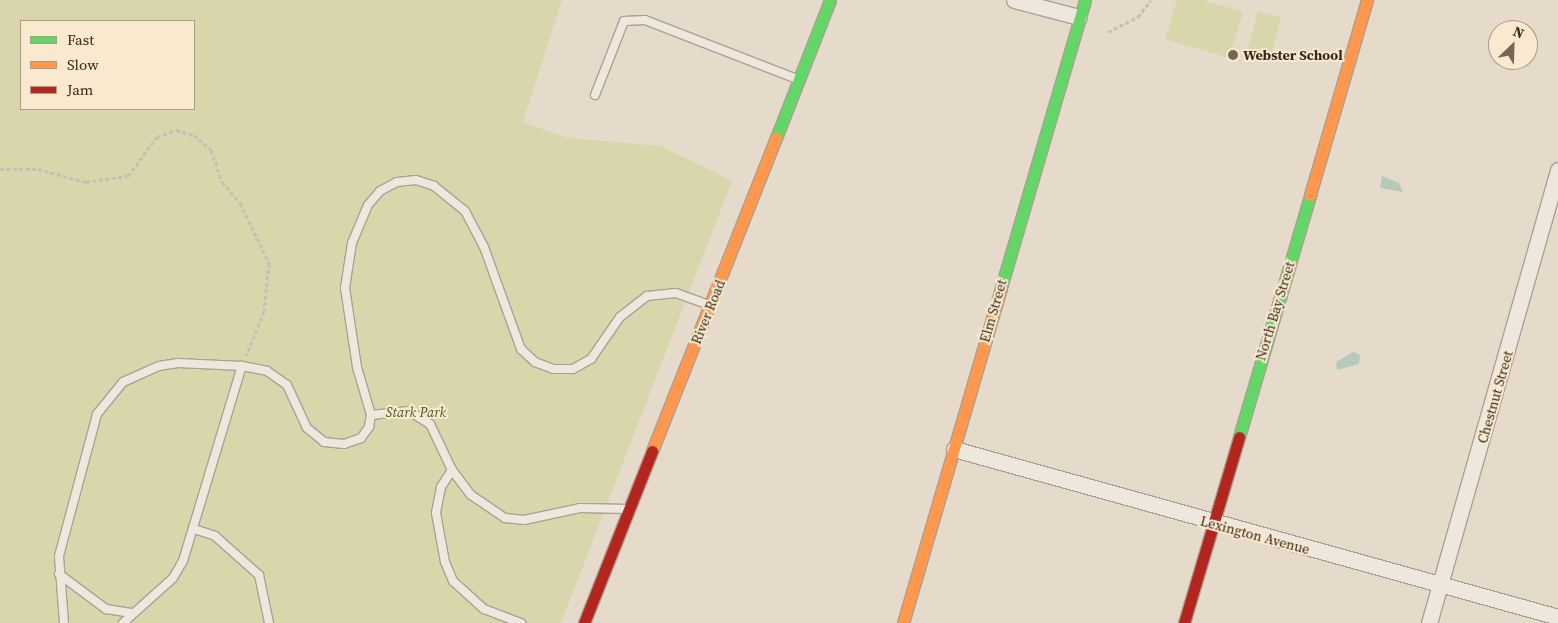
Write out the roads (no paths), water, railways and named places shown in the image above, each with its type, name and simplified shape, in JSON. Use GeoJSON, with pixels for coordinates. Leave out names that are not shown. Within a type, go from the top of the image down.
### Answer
{"type":"FeatureCollection","features":[{"type":"Feature","properties":{"kind":"street","name":"River Road"},"geometry":{"type":"LineString","coordinates":[[584,623],[830,0]]}},
{"type":"Feature","properties":{"kind":"street"},"geometry":{"type":"LineString","coordinates":[[1014,0],[1079,17]]}},
{"type":"Feature","properties":{"kind":"street","name":"Elm Street"},"geometry":{"type":"LineString","coordinates":[[903,623],[1085,0]]}},
{"type":"Feature","properties":{"kind":"street","name":"North Bay Street"},"geometry":{"type":"LineString","coordinates":[[1184,623],[1367,0]]}},
{"type":"Feature","properties":{"kind":"street","name":"Chestnut Street"},"geometry":{"type":"LineString","coordinates":[[1429,623],[1558,170]]}},
{"type":"Feature","properties":{"kind":"street","name":"Lexington Avenue"},"geometry":{"type":"LineString","coordinates":[[954,449],[1212,523],[1558,617]]}},
{"type":"Feature","properties":{"kind":"lane"},"geometry":{"type":"LineString","coordinates":[[595,95],[624,22],[645,20],[799,80]]}},
{"type":"Feature","properties":{"kind":"lane"},"geometry":{"type":"LineString","coordinates":[[64,623],[59,574],[90,435],[108,396],[123,382],[159,366],[242,366],[267,372],[287,385],[306,428],[324,442],[344,444],[361,438],[371,415],[357,367],[345,288],[352,243],[368,205],[380,191],[397,182],[416,180],[434,186],[465,211],[484,247],[522,348],[534,362],[553,369],[573,369],[591,359],[620,317],[647,296],[676,293],[711,305]]}},
{"type":"Feature","properties":{"kind":"lane"},"geometry":{"type":"LineString","coordinates":[[123,623],[173,578],[194,529],[242,366]]}},
{"type":"Feature","properties":{"kind":"lane"},"geometry":{"type":"LineString","coordinates":[[371,415],[410,410],[430,424],[452,470],[471,495],[505,518],[524,520],[580,508],[630,509]]}},
{"type":"Feature","properties":{"kind":"lane"},"geometry":{"type":"LineString","coordinates":[[452,470],[441,487],[436,513],[444,562],[454,581],[484,609],[521,623]]}},
{"type":"Feature","properties":{"kind":"lane"},"geometry":{"type":"LineString","coordinates":[[194,529],[215,536],[259,575],[269,623]]}},
{"type":"Feature","properties":{"kind":"lane"},"geometry":{"type":"LineString","coordinates":[[59,574],[106,609],[132,613]]}},
{"type":"Feature","properties":{"kind":"place","name":"Webster School"},"geometry":{"type":"Point","coordinates":[1233,55]}},
{"type":"Feature","properties":{"kind":"park label","name":"Stark Park"},"geometry":{"type":"Point","coordinates":[416,412]}}]}
